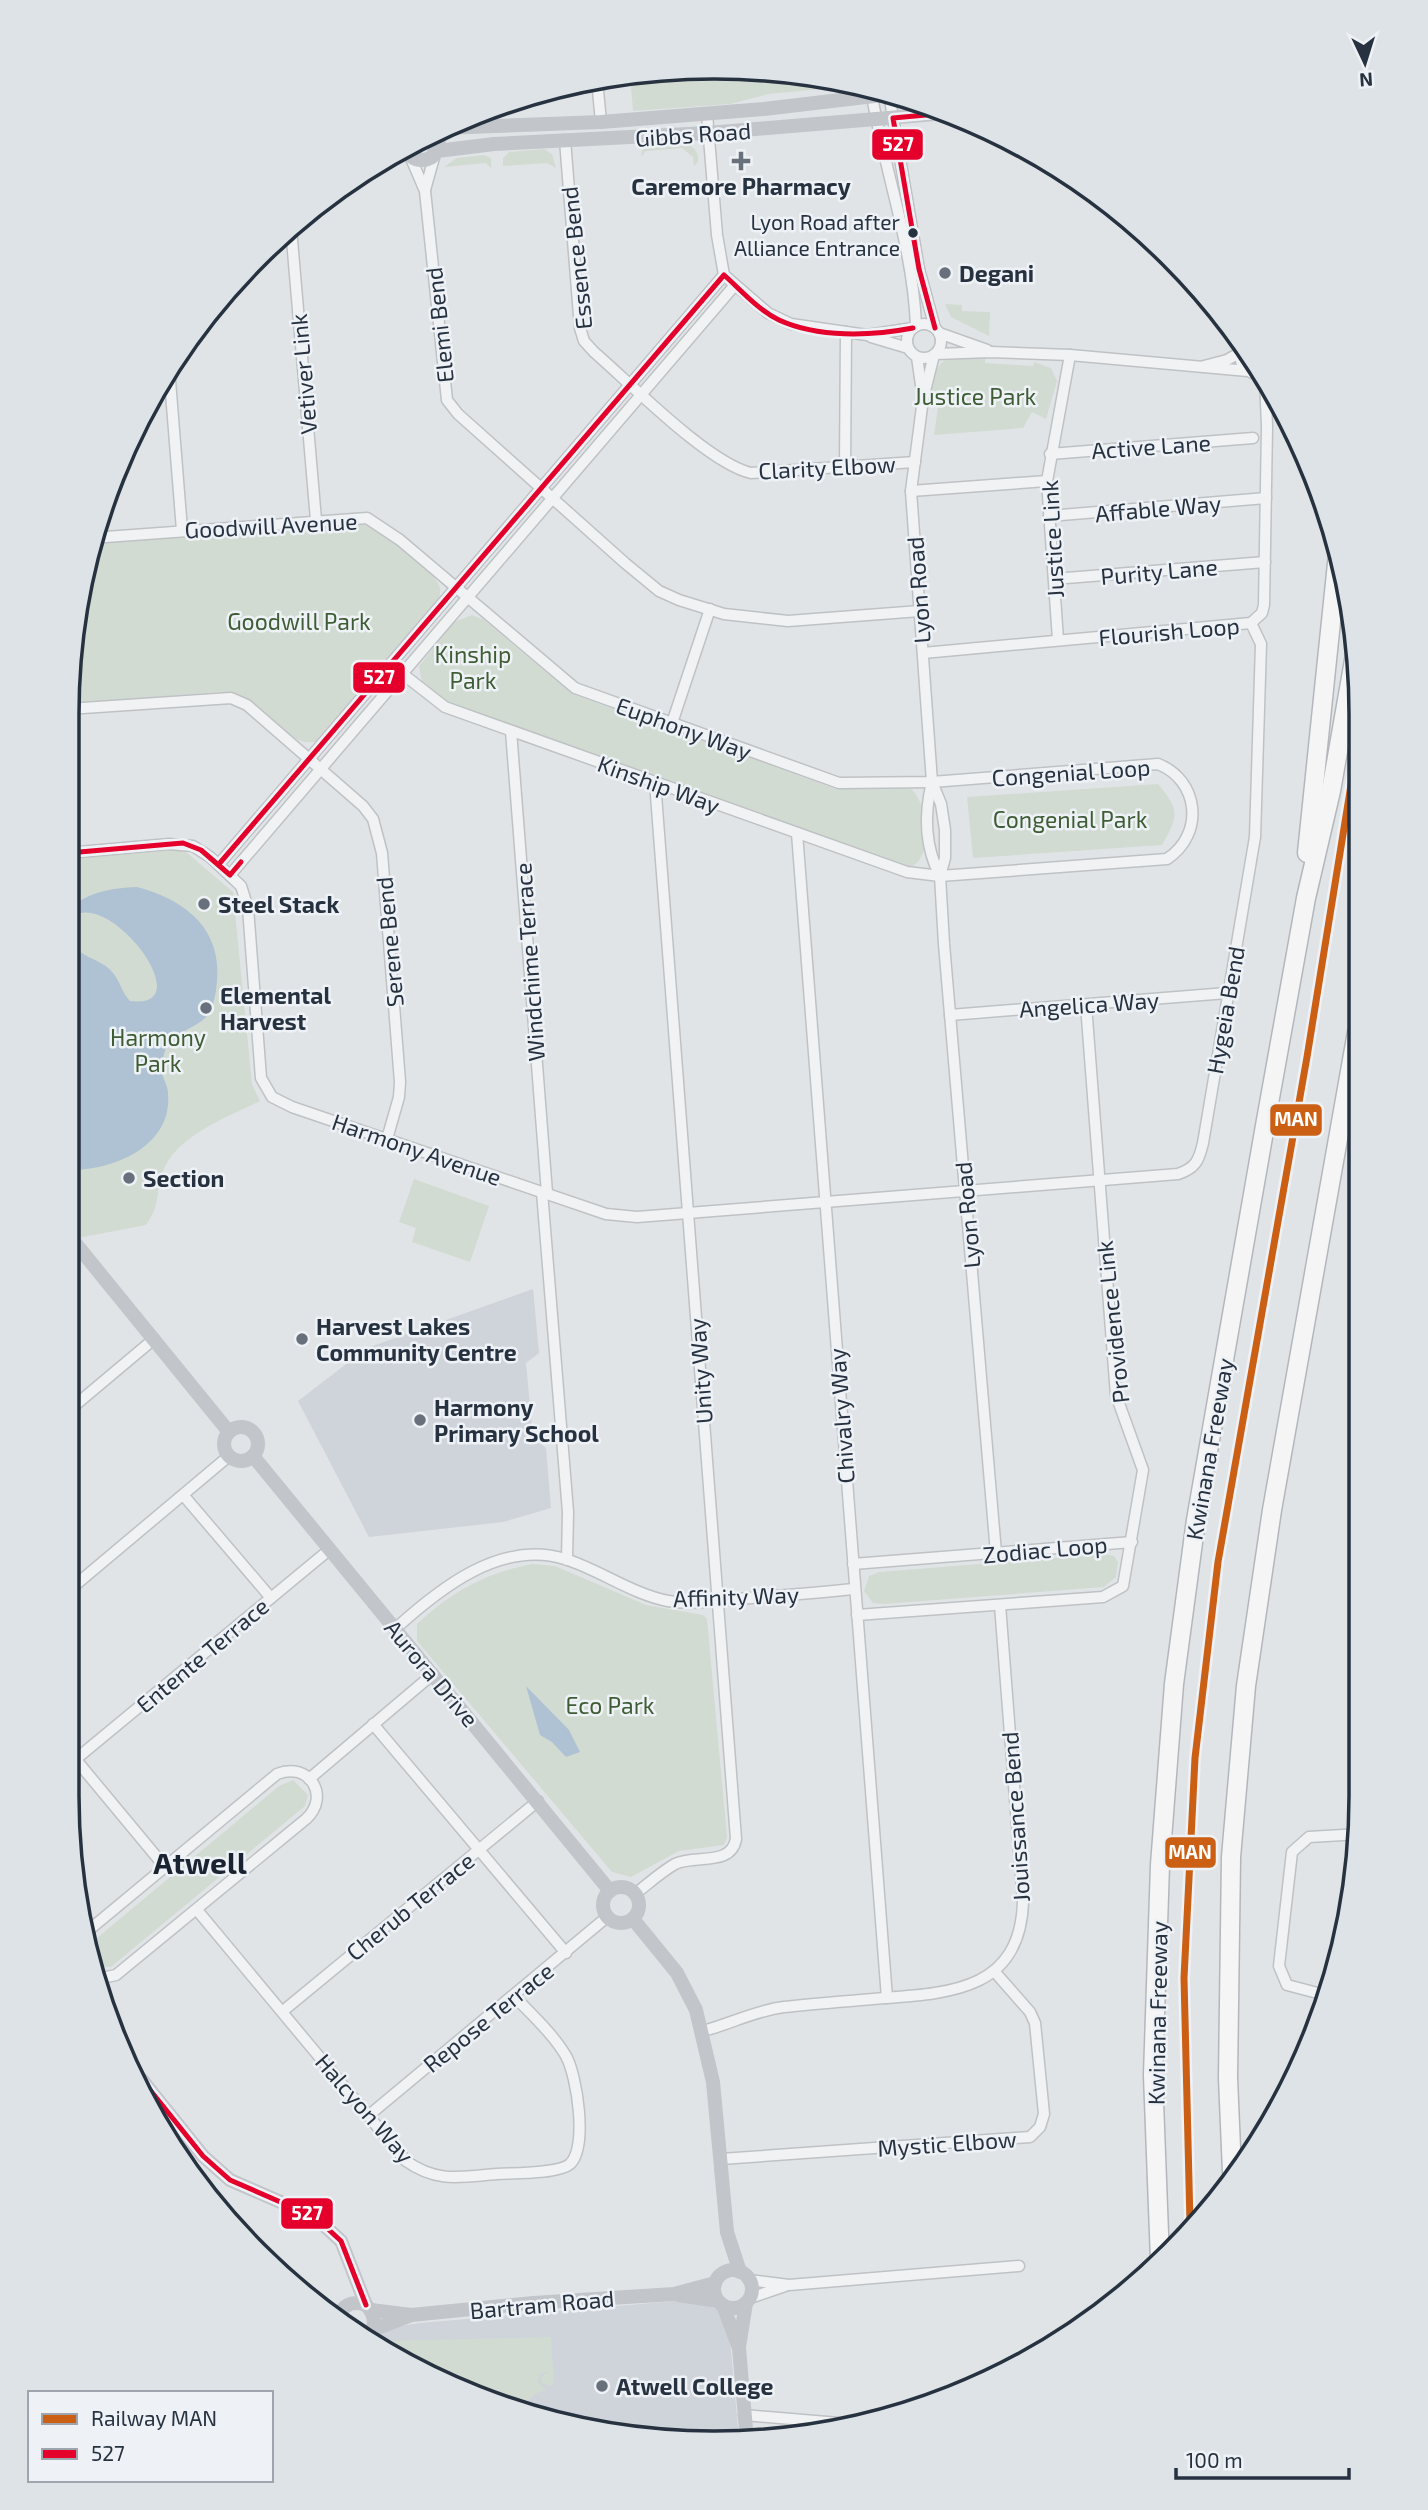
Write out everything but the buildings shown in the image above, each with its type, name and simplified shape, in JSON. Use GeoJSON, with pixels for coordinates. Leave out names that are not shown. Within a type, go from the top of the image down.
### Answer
{"type":"FeatureCollection","features":[{"type":"Feature","properties":{"kind":"highway"},"geometry":{"type":"LineString","coordinates":[[1306,898],[1304,877],[1335,582]]}},
{"type":"Feature","properties":{"kind":"highway","name":"Kwinana Freeway"},"geometry":{"type":"LineString","coordinates":[[1160,2248],[1153,2075],[1160,1865],[1174,1684],[1196,1520],[1306,898],[1331,791],[1348,692]]}},
{"type":"Feature","properties":{"kind":"highway"},"geometry":{"type":"LineString","coordinates":[[1232,2164],[1228,2078],[1231,1857],[1246,1686],[1272,1510],[1349,1078]]}},
{"type":"Feature","properties":{"kind":"highway"},"geometry":{"type":"LineString","coordinates":[[1328,1197],[1341,1169],[1349,1137]]}},
{"type":"Feature","properties":{"kind":"street"},"geometry":{"type":"LineString","coordinates":[[598,90],[601,122]]}},
{"type":"Feature","properties":{"kind":"street","name":"Gibbs Road"},"geometry":{"type":"LineString","coordinates":[[471,127],[601,122],[707,114],[853,94]]}},
{"type":"Feature","properties":{"kind":"street"},"geometry":{"type":"LineString","coordinates":[[872,99],[915,295],[915,327],[907,337],[908,348]]}},
{"type":"Feature","properties":{"kind":"street"},"geometry":{"type":"LineString","coordinates":[[891,104],[919,269],[941,344],[935,355]]}},
{"type":"Feature","properties":{"kind":"street"},"geometry":{"type":"LineString","coordinates":[[707,114],[724,275],[779,320],[867,335],[908,348],[917,357],[990,352],[1070,355],[1248,371]]}},
{"type":"Feature","properties":{"kind":"street","name":"Gibbs Road"},"geometry":{"type":"LineString","coordinates":[[412,156],[423,160],[436,152],[565,140],[708,133],[926,115]]}},
{"type":"Feature","properties":{"kind":"street","name":"Essence Bend"},"geometry":{"type":"LineString","coordinates":[[565,140],[580,328],[584,341],[594,352],[641,392]]}},
{"type":"Feature","properties":{"kind":"street"},"geometry":{"type":"LineString","coordinates":[[436,152],[438,142]]}},
{"type":"Feature","properties":{"kind":"street","name":"Elemi Bend"},"geometry":{"type":"LineString","coordinates":[[425,191],[436,152]]}},
{"type":"Feature","properties":{"kind":"street","name":"Elemi Bend"},"geometry":{"type":"LineString","coordinates":[[408,158],[425,191],[447,400],[458,414],[541,489],[659,592],[710,609],[788,621],[920,611]]}},
{"type":"Feature","properties":{"kind":"street","name":"Vetiver Link"},"geometry":{"type":"LineString","coordinates":[[291,240],[316,520]]}},
{"type":"Feature","properties":{"kind":"street"},"geometry":{"type":"LineString","coordinates":[[219,864],[724,275]]}},
{"type":"Feature","properties":{"kind":"street"},"geometry":{"type":"LineString","coordinates":[[230,874],[735,285]]}},
{"type":"Feature","properties":{"kind":"street"},"geometry":{"type":"LineString","coordinates":[[867,335],[926,324],[990,352]]}},
{"type":"Feature","properties":{"kind":"street"},"geometry":{"type":"LineString","coordinates":[[845,467],[846,332]]}},
{"type":"Feature","properties":{"kind":"street"},"geometry":{"type":"LineString","coordinates":[[1200,367],[1227,360],[1237,353]]}},
{"type":"Feature","properties":{"kind":"street","name":"Lyon Road"},"geometry":{"type":"LineString","coordinates":[[935,355],[923,399],[911,491],[932,782],[927,802],[928,839],[931,859],[940,876]]}},
{"type":"Feature","properties":{"kind":"street","name":"Justice Link"},"geometry":{"type":"LineString","coordinates":[[1058,640],[1047,481],[1070,355]]}},
{"type":"Feature","properties":{"kind":"street","name":"Lyon Road"},"geometry":{"type":"LineString","coordinates":[[917,357],[923,399]]}},
{"type":"Feature","properties":{"kind":"street"},"geometry":{"type":"LineString","coordinates":[[1242,361],[1248,371]]}},
{"type":"Feature","properties":{"kind":"street"},"geometry":{"type":"LineString","coordinates":[[170,386],[182,530]]}},
{"type":"Feature","properties":{"kind":"street","name":"Clarity Elbow"},"geometry":{"type":"LineString","coordinates":[[641,392],[697,442],[737,469],[751,473],[915,462]]}},
{"type":"Feature","properties":{"kind":"street","name":"Flourish Loop"},"geometry":{"type":"LineString","coordinates":[[923,653],[1251,623],[1262,613],[1264,605],[1265,398]]}},
{"type":"Feature","properties":{"kind":"street","name":"Active Lane"},"geometry":{"type":"LineString","coordinates":[[1050,454],[1252,438]]}},
{"type":"Feature","properties":{"kind":"street"},"geometry":{"type":"LineString","coordinates":[[911,491],[1047,481]]}},
{"type":"Feature","properties":{"kind":"street","name":"Affable Way"},"geometry":{"type":"LineString","coordinates":[[1049,516],[1266,498]]}},
{"type":"Feature","properties":{"kind":"street","name":"Goodwill Avenue"},"geometry":{"type":"LineString","coordinates":[[104,537],[367,518],[379,524],[465,597]]}},
{"type":"Feature","properties":{"kind":"street","name":"Purity Lane"},"geometry":{"type":"LineString","coordinates":[[1054,579],[1265,562]]}},
{"type":"Feature","properties":{"kind":"street","name":"Euphony Way"},"geometry":{"type":"LineString","coordinates":[[465,597],[564,682],[839,783],[932,782]]}},
{"type":"Feature","properties":{"kind":"street"},"geometry":{"type":"LineString","coordinates":[[672,723],[710,609]]}},
{"type":"Feature","properties":{"kind":"street","name":"Hygeia Bend"},"geometry":{"type":"LineString","coordinates":[[965,1192],[1178,1174],[1189,1171],[1198,1162],[1257,815],[1261,644],[1251,623]]}},
{"type":"Feature","properties":{"kind":"street","name":"Kinship Way"},"geometry":{"type":"LineString","coordinates":[[390,664],[444,707],[907,872],[940,876]]}},
{"type":"Feature","properties":{"kind":"street","name":"Serene Bend"},"geometry":{"type":"LineString","coordinates":[[79,708],[231,698],[247,705],[309,758],[373,819],[382,853],[400,1082],[399,1097],[387,1139]]}},
{"type":"Feature","properties":{"kind":"street","name":"Windchime Terrace"},"geometry":{"type":"LineString","coordinates":[[511,731],[568,1512],[567,1560]]}},
{"type":"Feature","properties":{"kind":"street","name":"Congenial Loop"},"geometry":{"type":"LineString","coordinates":[[932,782],[1158,764],[1173,770],[1183,781],[1191,799],[1193,814],[1183,844],[1167,859],[940,876]]}},
{"type":"Feature","properties":{"kind":"street","name":"Unity Way"},"geometry":{"type":"LineString","coordinates":[[635,1894],[677,1863],[725,1856],[736,1843],[655,782]]}},
{"type":"Feature","properties":{"kind":"street","name":"Lyon Road"},"geometry":{"type":"LineString","coordinates":[[932,782],[941,804],[945,830],[945,858],[940,876],[996,1553]]}},
{"type":"Feature","properties":{"kind":"street","name":"Chivalry Way"},"geometry":{"type":"LineString","coordinates":[[797,833],[887,1998]]}},
{"type":"Feature","properties":{"kind":"street","name":"Harmony Avenue"},"geometry":{"type":"LineString","coordinates":[[79,852],[183,843],[201,850],[230,874],[244,892],[248,908],[261,1078],[272,1097],[292,1107],[544,1193],[620,1216],[965,1192]]}},
{"type":"Feature","properties":{"kind":"street","name":"Angelica Way"},"geometry":{"type":"LineString","coordinates":[[950,1014],[1227,993]]}},
{"type":"Feature","properties":{"kind":"street","name":"Providence Link"},"geometry":{"type":"LineString","coordinates":[[1086,1005],[1116,1395],[1143,1470],[1132,1542]]}},
{"type":"Feature","properties":{"kind":"street"},"geometry":{"type":"LineString","coordinates":[[79,1248],[229,1432]]}},
{"type":"Feature","properties":{"kind":"street"},"geometry":{"type":"LineString","coordinates":[[79,1402],[154,1339]]}},
{"type":"Feature","properties":{"kind":"street"},"geometry":{"type":"LineString","coordinates":[[242,1427],[254,1433],[258,1447],[253,1456],[239,1461],[229,1456],[224,1442],[229,1432],[242,1427]]}},
{"type":"Feature","properties":{"kind":"street"},"geometry":{"type":"LineString","coordinates":[[79,1582],[229,1456]]}},
{"type":"Feature","properties":{"kind":"street","name":"Aurora Drive"},"geometry":{"type":"LineString","coordinates":[[253,1456],[610,1891]]}},
{"type":"Feature","properties":{"kind":"street"},"geometry":{"type":"LineString","coordinates":[[184,1496],[271,1598]]}},
{"type":"Feature","properties":{"kind":"street","name":"Zodiac Loop"},"geometry":{"type":"LineString","coordinates":[[853,1564],[1132,1542],[1123,1586],[1113,1594],[857,1615]]}},
{"type":"Feature","properties":{"kind":"street","name":"Entente Terrace"},"geometry":{"type":"LineString","coordinates":[[79,1757],[329,1550]]}},
{"type":"Feature","properties":{"kind":"street","name":"Affinity Way"},"geometry":{"type":"LineString","coordinates":[[395,1629],[429,1598],[467,1573],[521,1556],[545,1555],[567,1560],[669,1601],[718,1601],[854,1589]]}},
{"type":"Feature","properties":{"kind":"street","name":"Jouissance Bend"},"geometry":{"type":"LineString","coordinates":[[703,2031],[780,2007],[941,1994],[968,1987],[994,1971],[1012,1951],[1022,1924],[1023,1902],[1000,1605]]}},
{"type":"Feature","properties":{"kind":"street"},"geometry":{"type":"LineString","coordinates":[[309,1779],[433,1674]]}},
{"type":"Feature","properties":{"kind":"street"},"geometry":{"type":"LineString","coordinates":[[373,1724],[566,1953]]}},
{"type":"Feature","properties":{"kind":"street"},"geometry":{"type":"LineString","coordinates":[[79,1763],[165,1867]]}},
{"type":"Feature","properties":{"kind":"street"},"geometry":{"type":"LineString","coordinates":[[93,1927],[277,1774],[290,1769],[303,1772],[314,1785],[317,1798],[315,1811],[116,1975],[105,1977]]}},
{"type":"Feature","properties":{"kind":"street","name":"Cherub Terrace"},"geometry":{"type":"LineString","coordinates":[[283,2011],[538,1801]]}},
{"type":"Feature","properties":{"kind":"street"},"geometry":{"type":"LineString","coordinates":[[1318,1993],[1287,1985],[1279,1966],[1292,1852],[1309,1837],[1348,1835]]}},
{"type":"Feature","properties":{"kind":"street"},"geometry":{"type":"LineString","coordinates":[[620,1887],[635,1894],[639,1910],[633,1919],[617,1923],[607,1917],[604,1900],[610,1891],[620,1887]]}},
{"type":"Feature","properties":{"kind":"street","name":"Halcyon Way"},"geometry":{"type":"LineString","coordinates":[[197,1910],[405,2161],[424,2174],[446,2178],[551,2170],[569,2165],[577,2155],[581,2141],[568,2059],[558,2044],[514,1996]]}},
{"type":"Feature","properties":{"kind":"street","name":"Repose Terrace"},"geometry":{"type":"LineString","coordinates":[[368,2116],[607,1917]]}},
{"type":"Feature","properties":{"kind":"street"},"geometry":{"type":"LineString","coordinates":[[633,1919],[677,1973],[696,2010],[703,2031],[713,2082],[727,2232],[719,2278],[721,2303],[739,2348]]}},
{"type":"Feature","properties":{"kind":"street","name":"Mystic Elbow"},"geometry":{"type":"LineString","coordinates":[[720,2159],[1030,2137],[1040,2127],[1044,2114],[1035,2024],[1030,2012],[994,1971]]}},
{"type":"Feature","properties":{"kind":"street"},"geometry":{"type":"LineString","coordinates":[[162,2110],[203,2156],[230,2180],[315,2217],[341,2241],[369,2307],[374,2324],[371,2330]]}},
{"type":"Feature","properties":{"kind":"street"},"geometry":{"type":"LineString","coordinates":[[727,2232],[744,2276],[748,2300],[739,2348],[746,2430]]}},
{"type":"Feature","properties":{"kind":"street"},"geometry":{"type":"LineString","coordinates":[[748,2300],[789,2285],[1019,2266]]}},
{"type":"Feature","properties":{"kind":"street"},"geometry":{"type":"LineString","coordinates":[[340,2309],[353,2274]]}},
{"type":"Feature","properties":{"kind":"street"},"geometry":{"type":"LineString","coordinates":[[744,2276],[789,2285]]}},
{"type":"Feature","properties":{"kind":"street","name":"Bartram Road"},"geometry":{"type":"LineString","coordinates":[[674,2294],[719,2278],[744,2276]]}},
{"type":"Feature","properties":{"kind":"street","name":"Bartram Road"},"geometry":{"type":"LineString","coordinates":[[341,2310],[352,2302],[411,2315],[533,2303],[674,2294],[735,2308],[748,2300]]}},
{"type":"Feature","properties":{"kind":"street","name":"Bartram Road"},"geometry":{"type":"LineString","coordinates":[[374,2332],[411,2315]]}},
{"type":"Feature","properties":{"kind":"street"},"geometry":{"type":"LineString","coordinates":[[744,2415],[823,2422]]}},
{"type":"Feature","properties":{"kind":"shaded area","name":"Harmony Primary School"},"geometry":{"type":"Polygon","coordinates":[[[533,1289],[539,1353],[526,1363],[533,1438],[546,1448],[551,1508],[503,1522],[369,1537],[298,1401],[367,1348],[533,1289]]]}},
{"type":"Feature","properties":{"kind":"shaded area","name":"Atwell College"},"geometry":{"type":"Polygon","coordinates":[[[675,2301],[691,2301],[718,2309],[730,2338],[738,2430],[672,2430],[631,2426],[550,2410],[471,2383],[433,2366],[377,2334],[388,2328],[675,2301]]]}},
{"type":"Feature","properties":{"kind":"green space"},"geometry":{"type":"Polygon","coordinates":[[[672,80],[756,80],[824,89],[769,94],[730,104],[633,111],[631,84],[672,80]]]}},
{"type":"Feature","properties":{"kind":"green space"},"geometry":{"type":"Polygon","coordinates":[[[684,143],[697,152],[698,162],[694,166],[693,157],[682,148],[646,151],[641,157],[643,146],[684,143]]]}},
{"type":"Feature","properties":{"kind":"green space"},"geometry":{"type":"Polygon","coordinates":[[[544,149],[552,154],[556,168],[547,163],[503,166],[503,158],[509,152],[544,149]]]}},
{"type":"Feature","properties":{"kind":"green space"},"geometry":{"type":"Polygon","coordinates":[[[484,155],[491,158],[491,168],[486,163],[444,167],[457,158],[484,155]]]}},
{"type":"Feature","properties":{"kind":"green space"},"geometry":{"type":"Polygon","coordinates":[[[945,304],[962,305],[962,311],[990,312],[989,336],[951,317],[945,304]]]}},
{"type":"Feature","properties":{"kind":"green space","name":"Justice Park"},"geometry":{"type":"Polygon","coordinates":[[[962,355],[985,358],[985,363],[1033,366],[1034,362],[1051,368],[1057,381],[1046,419],[1032,412],[1023,428],[934,435],[940,392],[930,391],[933,377],[943,362],[962,355]]]}},
{"type":"Feature","properties":{"kind":"green space","name":"Goodwill Park"},"geometry":{"type":"Polygon","coordinates":[[[362,524],[391,541],[425,568],[438,583],[440,596],[437,605],[321,740],[310,742],[291,736],[247,699],[230,693],[79,703],[84,631],[102,543],[362,524]]]}},
{"type":"Feature","properties":{"kind":"green space","name":"Kinship Park"},"geometry":{"type":"Polygon","coordinates":[[[472,615],[484,620],[572,694],[836,789],[911,789],[917,796],[925,819],[925,845],[922,856],[916,864],[907,868],[442,700],[422,683],[419,666],[454,622],[472,615]]]}},
{"type":"Feature","properties":{"kind":"green space","name":"Congenial Park"},"geometry":{"type":"Polygon","coordinates":[[[1158,784],[1175,813],[1172,827],[1162,845],[973,858],[967,797],[1158,784]]]}},
{"type":"Feature","properties":{"kind":"green space","name":"Harmony Park"},"geometry":{"type":"Polygon","coordinates":[[[174,850],[186,852],[233,892],[252,1084],[260,1101],[204,1129],[178,1149],[162,1174],[156,1205],[146,1225],[79,1238],[79,858],[174,850]]]}},
{"type":"Feature","properties":{"kind":"green space"},"geometry":{"type":"Polygon","coordinates":[[[414,1179],[489,1206],[470,1262],[412,1242],[416,1228],[399,1222],[414,1179]]]}},
{"type":"Feature","properties":{"kind":"green space"},"geometry":{"type":"Polygon","coordinates":[[[1105,1554],[1114,1556],[1118,1562],[1116,1577],[1104,1587],[884,1604],[873,1603],[864,1591],[869,1576],[879,1572],[1105,1554]]]}},
{"type":"Feature","properties":{"kind":"green space","name":"Eco Park"},"geometry":{"type":"Polygon","coordinates":[[[532,1564],[555,1566],[646,1605],[703,1615],[707,1619],[727,1837],[724,1845],[679,1851],[631,1877],[612,1872],[417,1641],[417,1624],[456,1593],[499,1573],[532,1564]]]}},
{"type":"Feature","properties":{"kind":"green space"},"geometry":{"type":"Polygon","coordinates":[[[293,1780],[308,1795],[305,1806],[111,1967],[102,1966],[95,1939],[279,1786],[293,1780]]]}},
{"type":"Feature","properties":{"kind":"green space"},"geometry":{"type":"Polygon","coordinates":[[[551,2337],[554,2383],[550,2386],[542,2383],[541,2377],[548,2372],[540,2373],[538,2382],[546,2390],[535,2394],[526,2403],[510,2398],[433,2366],[388,2341],[551,2337]]]}},
{"type":"Feature","properties":{"kind":"water"},"geometry":{"type":"Polygon","coordinates":[[[137,887],[154,892],[170,899],[196,918],[213,945],[217,981],[209,1013],[169,1040],[162,1068],[168,1090],[167,1112],[161,1128],[136,1152],[102,1166],[79,1169],[79,951],[108,968],[130,1001],[150,999],[157,988],[154,972],[144,954],[128,935],[110,921],[91,913],[79,914],[79,902],[118,888],[137,887]]]}},
{"type":"Feature","properties":{"kind":"water"},"geometry":{"type":"Polygon","coordinates":[[[526,1686],[569,1730],[580,1752],[566,1757],[552,1742],[540,1735],[526,1686]]]}},
{"type":"Feature","properties":{"kind":"rail line","name":"MAN"},"geometry":{"type":"LineString","coordinates":[[1190,2217],[1184,1978],[1195,1758],[1218,1562],[1307,1057],[1349,797]]}},
{"type":"Feature","properties":{"kind":"transit line","name":"527"},"geometry":{"type":"LineString","coordinates":[[926,115],[893,118],[919,269],[935,328]]}},
{"type":"Feature","properties":{"kind":"transit line","name":"527"},"geometry":{"type":"LineString","coordinates":[[219,864],[724,275],[764,311],[794,326],[845,334],[913,328]]}},
{"type":"Feature","properties":{"kind":"transit line","name":"527"},"geometry":{"type":"LineString","coordinates":[[79,852],[183,843],[201,850],[230,875],[241,862]]}},
{"type":"Feature","properties":{"kind":"transit line","name":"527"},"geometry":{"type":"LineString","coordinates":[[153,2094],[203,2156],[230,2180],[315,2217],[341,2241],[366,2305]]}},
{"type":"Feature","properties":{"kind":"place","name":"Caremore Pharmacy"},"geometry":{"type":"Point","coordinates":[741,161]}},
{"type":"Feature","properties":{"kind":"place","name":"Lyon Road after Alliance Entrance"},"geometry":{"type":"Point","coordinates":[913,233]}},
{"type":"Feature","properties":{"kind":"place","name":"Degani"},"geometry":{"type":"Point","coordinates":[945,273]}},
{"type":"Feature","properties":{"kind":"place","name":"Steel Stack"},"geometry":{"type":"Point","coordinates":[204,904]}},
{"type":"Feature","properties":{"kind":"place","name":"Elemental Harvest"},"geometry":{"type":"Point","coordinates":[206,1008]}},
{"type":"Feature","properties":{"kind":"place","name":"Section"},"geometry":{"type":"Point","coordinates":[129,1178]}},
{"type":"Feature","properties":{"kind":"place","name":"Harvest Lakes Community Centre"},"geometry":{"type":"Point","coordinates":[302,1339]}},
{"type":"Feature","properties":{"kind":"place","name":"Harmony Primary School"},"geometry":{"type":"Point","coordinates":[420,1420]}},
{"type":"Feature","properties":{"kind":"place","name":"Atwell College"},"geometry":{"type":"Point","coordinates":[602,2386]}},
{"type":"Feature","properties":{"kind":"district","name":"Atwell"},"geometry":{"type":"Point","coordinates":[200,1862]}}]}
